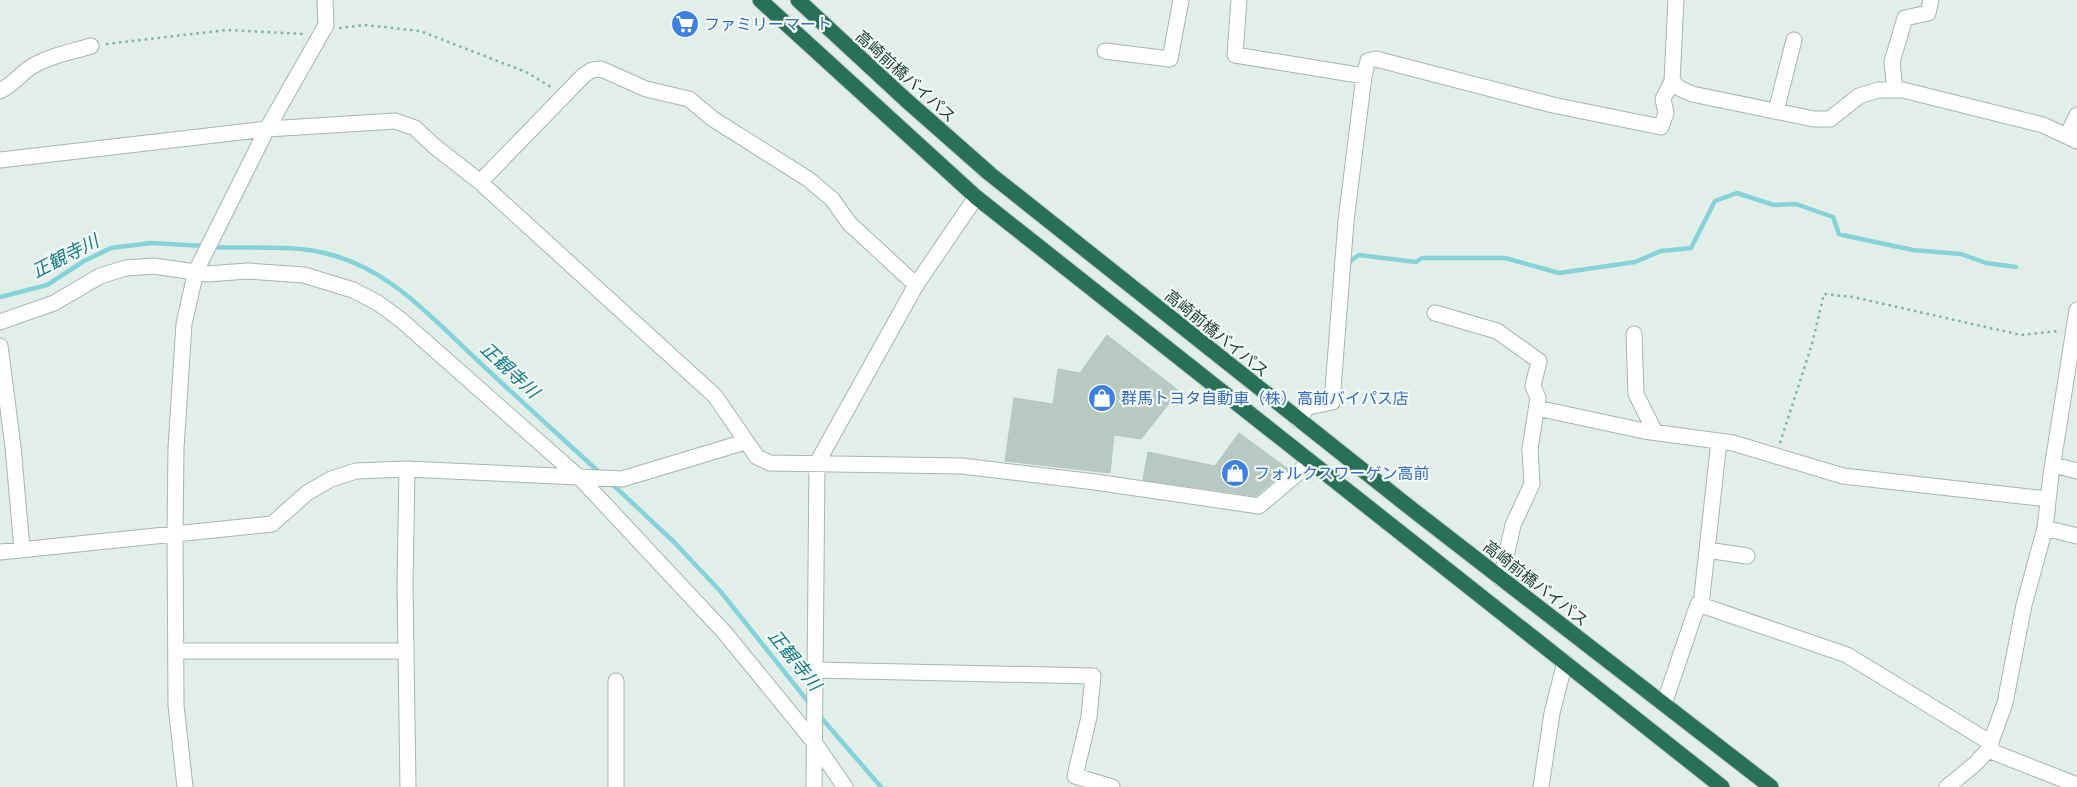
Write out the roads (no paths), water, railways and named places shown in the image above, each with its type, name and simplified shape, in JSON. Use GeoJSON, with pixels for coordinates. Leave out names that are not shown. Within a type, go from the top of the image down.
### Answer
{"type":"FeatureCollection","features":[{"type":"Feature","properties":{"kind":"highway"},"geometry":{"type":"LineString","coordinates":[[760,0],[976,197],[1308,462],[1722,787]]}},
{"type":"Feature","properties":{"kind":"highway","name":"高崎前橋バイパス"},"geometry":{"type":"LineString","coordinates":[[798,0],[906,100],[990,174],[1298,420],[1771,787]]}},
{"type":"Feature","properties":{"kind":"street"},"geometry":{"type":"LineString","coordinates":[[185,787],[176,705],[175,534],[176,448],[184,324],[196,271],[267,129],[326,25],[325,0]]}},
{"type":"Feature","properties":{"kind":"street"},"geometry":{"type":"LineString","coordinates":[[1105,51],[1170,59],[1181,0]]}},
{"type":"Feature","properties":{"kind":"street"},"geometry":{"type":"LineString","coordinates":[[1239,0],[1235,55],[1364,76]]}},
{"type":"Feature","properties":{"kind":"street"},"geometry":{"type":"LineString","coordinates":[[1298,420],[1308,407],[1332,402],[1346,222],[1364,76],[1368,61],[1376,60],[1553,105],[1661,127],[1666,113],[1662,99],[1672,81],[1676,0]]}},
{"type":"Feature","properties":{"kind":"street"},"geometry":{"type":"LineString","coordinates":[[1894,90],[1892,62],[1906,18],[1928,13],[1931,0]]}},
{"type":"Feature","properties":{"kind":"street"},"geometry":{"type":"LineString","coordinates":[[1776,111],[1794,40]]}},
{"type":"Feature","properties":{"kind":"street"},"geometry":{"type":"LineString","coordinates":[[0,91],[13,84],[37,64],[50,58],[91,46]]}},
{"type":"Feature","properties":{"kind":"street"},"geometry":{"type":"LineString","coordinates":[[480,182],[584,75],[592,70],[601,69],[646,89],[689,99],[713,119],[808,179],[832,199],[849,223],[916,285]]}},
{"type":"Feature","properties":{"kind":"street"},"geometry":{"type":"LineString","coordinates":[[1672,81],[1679,88],[1692,94],[1814,119],[1830,119],[1859,96],[1878,90],[1903,90],[2043,125],[2072,139],[2077,115]]}},
{"type":"Feature","properties":{"kind":"street"},"geometry":{"type":"LineString","coordinates":[[0,160],[267,129],[394,121],[416,128],[433,145],[480,182],[715,396],[757,457],[770,463],[794,465],[817,463],[962,466],[1095,482],[1259,506],[1298,473],[1308,462]]}},
{"type":"Feature","properties":{"kind":"street"},"geometry":{"type":"LineString","coordinates":[[845,786],[827,778],[814,782],[817,463],[916,285],[976,197]]}},
{"type":"Feature","properties":{"kind":"street"},"geometry":{"type":"LineString","coordinates":[[0,322],[54,303],[100,276],[126,268],[154,266],[208,274],[247,271],[279,272],[327,280],[353,290],[378,303],[401,320],[580,478],[725,633],[814,742],[845,786]]}},
{"type":"Feature","properties":{"kind":"street"},"geometry":{"type":"LineString","coordinates":[[1947,787],[1975,764],[1990,747],[2005,703],[2024,605],[2045,528],[2075,334],[2077,310]]}},
{"type":"Feature","properties":{"kind":"street"},"geometry":{"type":"LineString","coordinates":[[1435,313],[1497,331],[1539,361],[1533,386],[1538,398],[1530,450],[1532,484],[1513,525],[1501,579]]}},
{"type":"Feature","properties":{"kind":"street"},"geometry":{"type":"LineString","coordinates":[[1634,334],[1636,394],[1655,432]]}},
{"type":"Feature","properties":{"kind":"street"},"geometry":{"type":"LineString","coordinates":[[0,346],[13,447],[22,549]]}},
{"type":"Feature","properties":{"kind":"street"},"geometry":{"type":"LineString","coordinates":[[1537,408],[1655,432],[1719,441],[1843,476],[2048,499]]}},
{"type":"Feature","properties":{"kind":"street"},"geometry":{"type":"LineString","coordinates":[[1701,605],[1719,441]]}},
{"type":"Feature","properties":{"kind":"street"},"geometry":{"type":"LineString","coordinates":[[0,552],[272,524],[307,492],[331,479],[356,471],[407,469],[622,479],[745,442]]}},
{"type":"Feature","properties":{"kind":"street"},"geometry":{"type":"LineString","coordinates":[[2054,465],[2077,471]]}},
{"type":"Feature","properties":{"kind":"street"},"geometry":{"type":"LineString","coordinates":[[407,469],[405,651],[408,787]]}},
{"type":"Feature","properties":{"kind":"street"},"geometry":{"type":"LineString","coordinates":[[2045,528],[2077,536]]}},
{"type":"Feature","properties":{"kind":"street"},"geometry":{"type":"LineString","coordinates":[[1707,550],[1747,556]]}},
{"type":"Feature","properties":{"kind":"street"},"geometry":{"type":"LineString","coordinates":[[1664,704],[1698,604],[1847,656],[1990,747],[2077,785]]}},
{"type":"Feature","properties":{"kind":"street"},"geometry":{"type":"LineString","coordinates":[[176,651],[405,651]]}},
{"type":"Feature","properties":{"kind":"street"},"geometry":{"type":"LineString","coordinates":[[1541,787],[1552,713],[1565,662]]}},
{"type":"Feature","properties":{"kind":"street"},"geometry":{"type":"LineString","coordinates":[[814,670],[1093,676],[1089,717],[1075,776],[1112,787]]}},
{"type":"Feature","properties":{"kind":"street"},"geometry":{"type":"LineString","coordinates":[[616,681],[616,787]]}},
{"type":"Feature","properties":{"kind":"waterway"},"geometry":{"type":"LineString","coordinates":[[1349,262],[1359,255],[1416,262],[1422,258],[1505,258],[1559,273],[1635,262],[1661,251],[1691,248],[1715,201],[1737,193],[1774,205],[1796,204],[1833,217],[1839,234],[1913,250],[1961,254],[1986,263],[2016,267]]}},
{"type":"Feature","properties":{"kind":"waterway","name":"正観寺川"},"geometry":{"type":"LineString","coordinates":[[0,297],[47,285],[84,261],[111,248],[151,243],[204,246]]}},
{"type":"Feature","properties":{"kind":"waterway","name":"正観寺川"},"geometry":{"type":"LineString","coordinates":[[212,247],[302,249],[332,255],[353,262],[373,272],[392,284],[426,312],[600,473]]}},
{"type":"Feature","properties":{"kind":"waterway","name":"正観寺川"},"geometry":{"type":"LineString","coordinates":[[610,482],[674,542],[721,592],[810,704]]}},
{"type":"Feature","properties":{"kind":"waterway","name":"正観寺川"},"geometry":{"type":"LineString","coordinates":[[818,714],[881,787]]}},
{"type":"Feature","properties":{"kind":"place","name":"ファミリーマート"},"geometry":{"type":"Point","coordinates":[685,24]}},
{"type":"Feature","properties":{"kind":"place","name":"群馬トヨタ自動車（株）高前バイパス店"},"geometry":{"type":"Point","coordinates":[1102,398]}},
{"type":"Feature","properties":{"kind":"place","name":"フォルクスワーゲン高前"},"geometry":{"type":"Point","coordinates":[1235,473]}}]}
